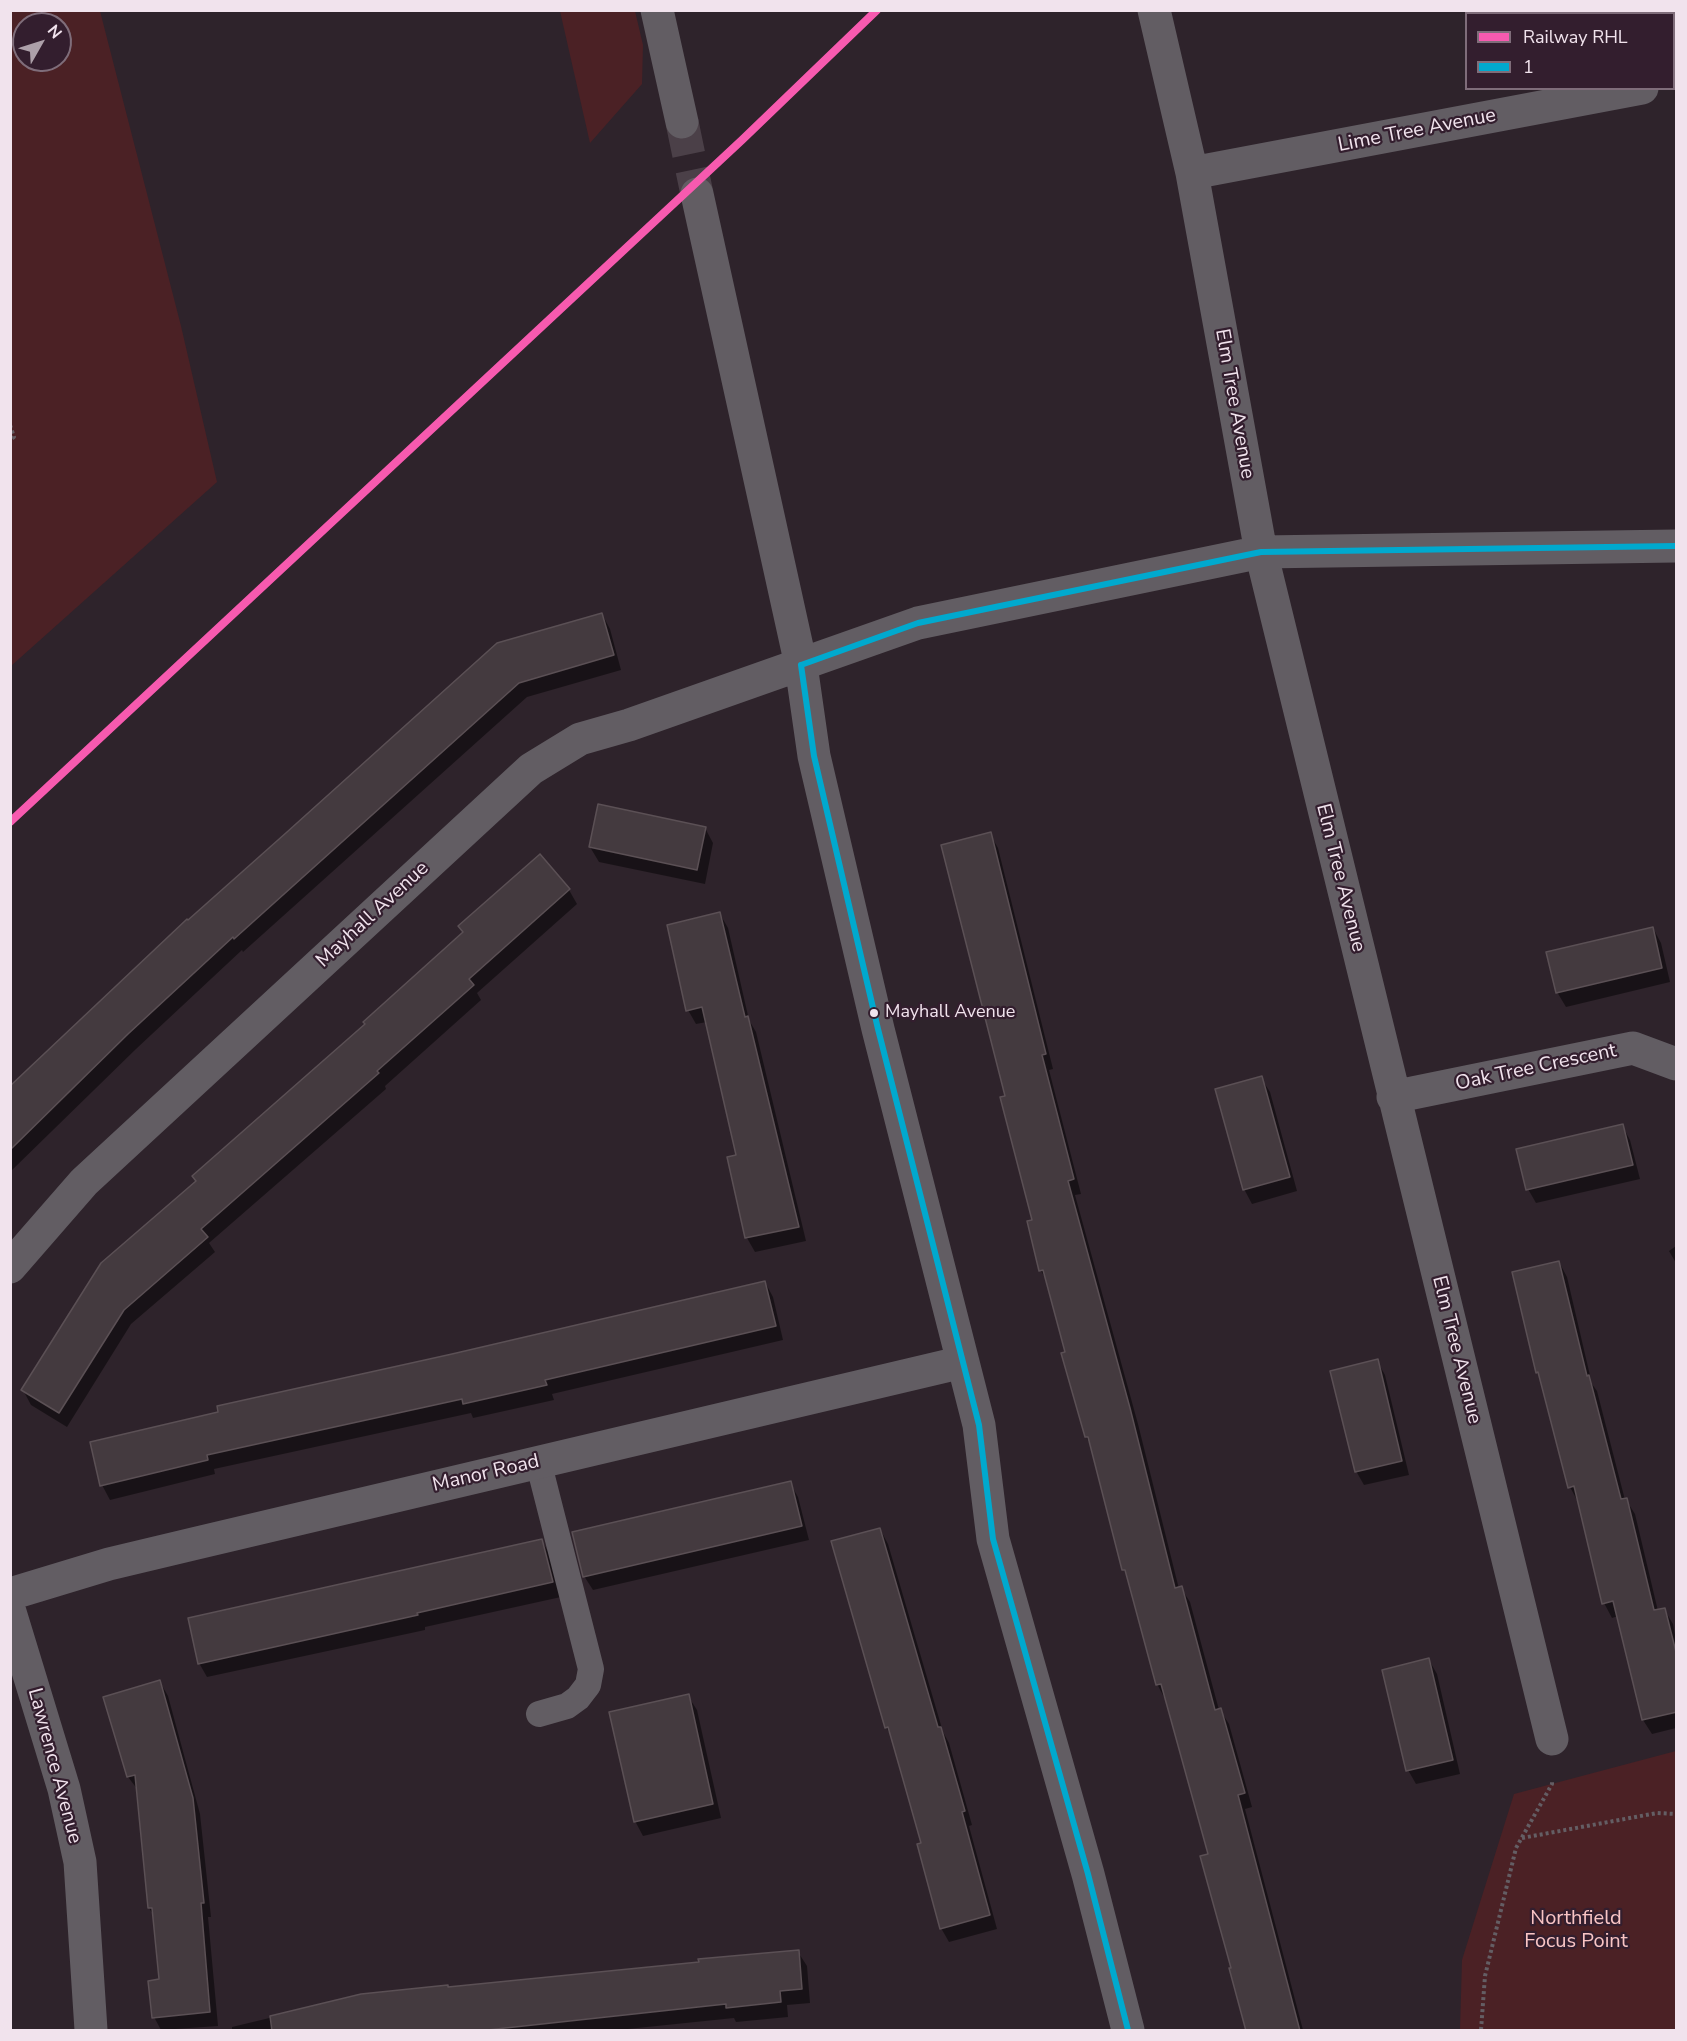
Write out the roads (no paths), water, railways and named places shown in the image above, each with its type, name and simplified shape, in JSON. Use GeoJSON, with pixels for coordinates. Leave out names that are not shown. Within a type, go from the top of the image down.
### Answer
{"type":"FeatureCollection","features":[{"type":"Feature","properties":{"kind":"street"},"geometry":{"type":"LineString","coordinates":[[657,10],[682,122]]}},
{"type":"Feature","properties":{"kind":"street","name":"Elm Tree Avenue"},"geometry":{"type":"LineString","coordinates":[[1154,10],[1192,173],[1261,552],[1552,1739]]}},
{"type":"Feature","properties":{"kind":"street","name":"Lime Tree Avenue"},"geometry":{"type":"LineString","coordinates":[[1192,173],[1598,93],[1624,90]]}},
{"type":"Feature","properties":{"kind":"street"},"geometry":{"type":"LineString","coordinates":[[697,194],[801,664],[814,756],[878,1029],[979,1425],[993,1539],[1088,1874],[1127,2030]]}},
{"type":"Feature","properties":{"kind":"street","name":"Mayhall Avenue"},"geometry":{"type":"LineString","coordinates":[[10,1267],[84,1182],[531,769],[580,739],[628,725],[918,623],[1261,552],[1677,546]]}},
{"type":"Feature","properties":{"kind":"street","name":"Oak Tree Crescent"},"geometry":{"type":"LineString","coordinates":[[1393,1097],[1633,1048],[1677,1064]]}},
{"type":"Feature","properties":{"kind":"street","name":"Manor Road"},"geometry":{"type":"LineString","coordinates":[[10,1594],[109,1564],[963,1362]]}},
{"type":"Feature","properties":{"kind":"street","name":"Lawrence Avenue"},"geometry":{"type":"LineString","coordinates":[[10,1611],[64,1789],[80,1862],[91,2031]]}},
{"type":"Feature","properties":{"kind":"lane"},"geometry":{"type":"LineString","coordinates":[[538,1461],[591,1669],[588,1685],[578,1698],[567,1706],[539,1714]]}},
{"type":"Feature","properties":{"kind":"tunnel"},"geometry":{"type":"LineString","coordinates":[[682,122],[697,194]]}},
{"type":"Feature","properties":{"kind":"rail line","name":"RHL"},"geometry":{"type":"LineString","coordinates":[[10,822],[742,140],[877,10]]}},
{"type":"Feature","properties":{"kind":"place","name":"Mayhall Avenue"},"geometry":{"type":"Point","coordinates":[874,1013]}},
{"type":"Feature","properties":{"kind":"park label","name":"Northfield Focus Point"},"geometry":{"type":"Point","coordinates":[1576,1930]}}]}
